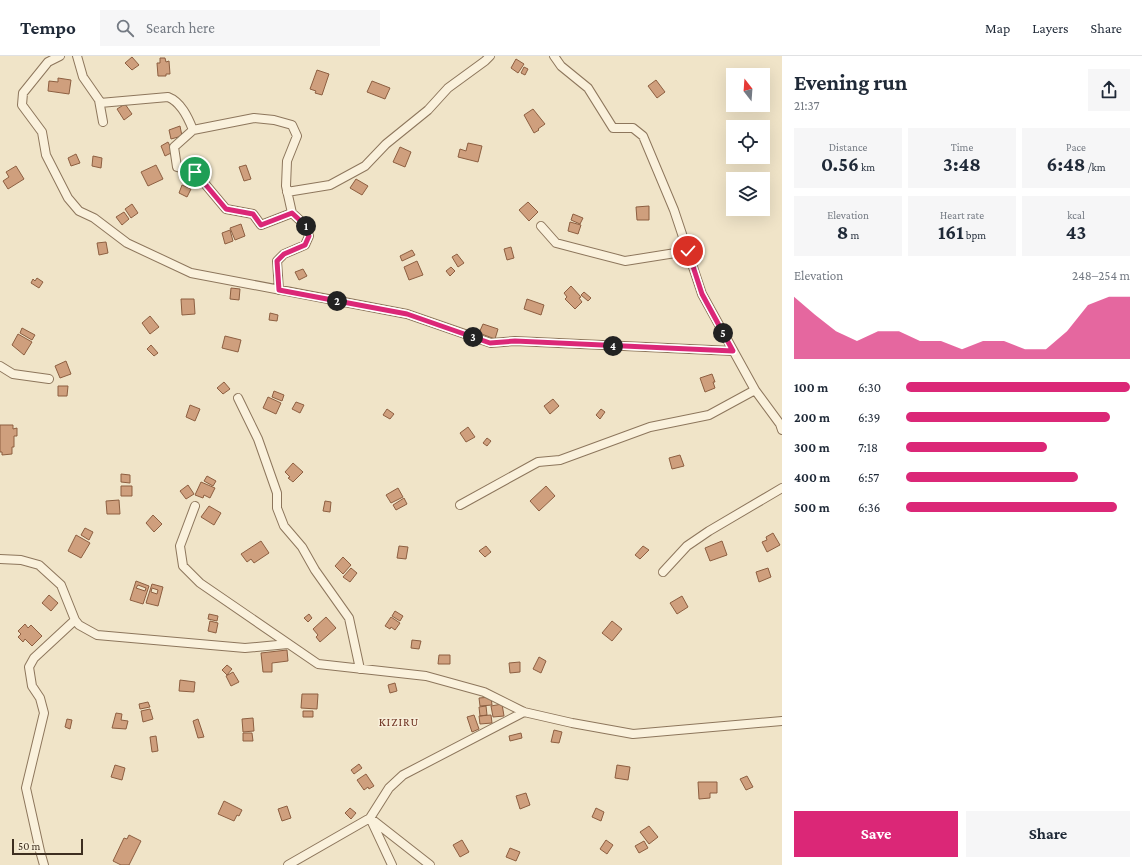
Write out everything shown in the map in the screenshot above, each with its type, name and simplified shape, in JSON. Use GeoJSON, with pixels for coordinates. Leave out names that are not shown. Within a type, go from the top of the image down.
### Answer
{"type":"FeatureCollection","features":[{"type":"Feature","properties":{"kind":"street"},"geometry":{"type":"LineString","coordinates":[[60,56],[48,62],[23,93],[22,105],[42,132],[46,155],[68,198],[79,211],[94,218],[127,243],[191,273],[407,314],[490,343],[515,341],[733,351]]}},
{"type":"Feature","properties":{"kind":"street"},"geometry":{"type":"LineString","coordinates":[[77,56],[83,77],[99,100],[103,122]]}},
{"type":"Feature","properties":{"kind":"street"},"geometry":{"type":"LineString","coordinates":[[288,192],[330,185],[365,166],[386,144],[428,110],[448,88],[486,61],[490,56]]}},
{"type":"Feature","properties":{"kind":"street"},"geometry":{"type":"LineString","coordinates":[[554,56],[561,66],[588,88],[613,128],[633,128],[643,136],[674,210],[702,294],[755,390],[780,424],[782,430]]}},
{"type":"Feature","properties":{"kind":"street"},"geometry":{"type":"LineString","coordinates":[[100,103],[168,97],[176,100],[188,118],[193,130]]}},
{"type":"Feature","properties":{"kind":"street"},"geometry":{"type":"LineString","coordinates":[[279,290],[277,261],[284,254],[305,245],[309,236],[305,225],[292,213],[286,186],[287,161],[297,136],[292,125],[274,120],[254,118],[193,130],[174,147],[177,166],[195,172],[226,209],[253,214],[261,225],[292,213]]}},
{"type":"Feature","properties":{"kind":"street"},"geometry":{"type":"LineString","coordinates":[[541,226],[556,243],[625,261],[688,251]]}},
{"type":"Feature","properties":{"kind":"street"},"geometry":{"type":"LineString","coordinates":[[0,366],[14,374],[49,379]]}},
{"type":"Feature","properties":{"kind":"street"},"geometry":{"type":"LineString","coordinates":[[460,504],[538,462],[560,460],[650,427],[709,415],[755,390]]}},
{"type":"Feature","properties":{"kind":"street"},"geometry":{"type":"LineString","coordinates":[[238,398],[258,439],[277,493],[277,508],[284,526],[302,547],[315,570],[349,618],[360,669]]}},
{"type":"Feature","properties":{"kind":"street"},"geometry":{"type":"LineString","coordinates":[[663,572],[687,546],[709,531],[782,488]]}},
{"type":"Feature","properties":{"kind":"street"},"geometry":{"type":"LineString","coordinates":[[196,506],[180,546],[183,566],[200,583],[318,664],[426,676],[484,692],[524,712],[572,723],[633,734],[782,721]]}},
{"type":"Feature","properties":{"kind":"street"},"geometry":{"type":"LineString","coordinates":[[0,559],[21,560],[39,565],[61,585],[78,625],[96,635],[245,648],[288,644]]}},
{"type":"Feature","properties":{"kind":"street"},"geometry":{"type":"LineString","coordinates":[[44,865],[26,788],[44,713],[40,698],[32,686],[29,668],[34,658],[75,620]]}},
{"type":"Feature","properties":{"kind":"street"},"geometry":{"type":"LineString","coordinates":[[288,865],[370,818],[389,788],[403,775],[524,712]]}},
{"type":"Feature","properties":{"kind":"street"},"geometry":{"type":"LineString","coordinates":[[370,818],[392,865]]}},
{"type":"Feature","properties":{"kind":"street"},"geometry":{"type":"LineString","coordinates":[[370,818],[430,865]]}},
{"type":"Feature","properties":{"kind":"building"},"geometry":{"type":"Polygon","coordinates":[[[132,57],[139,65],[132,70],[125,63],[132,57]]]}},
{"type":"Feature","properties":{"kind":"building"},"geometry":{"type":"Polygon","coordinates":[[[160,58],[165,58],[166,62],[169,61],[170,74],[166,74],[166,76],[158,76],[157,63],[160,63],[160,58]]]}},
{"type":"Feature","properties":{"kind":"building"},"geometry":{"type":"Polygon","coordinates":[[[516,59],[524,64],[518,73],[511,68],[516,59]]]}},
{"type":"Feature","properties":{"kind":"building"},"geometry":{"type":"Polygon","coordinates":[[[524,67],[528,69],[525,75],[521,73],[524,67]]]}},
{"type":"Feature","properties":{"kind":"building"},"geometry":{"type":"Polygon","coordinates":[[[317,70],[329,74],[322,95],[315,93],[316,91],[310,89],[317,70]]]}},
{"type":"Feature","properties":{"kind":"building"},"geometry":{"type":"Polygon","coordinates":[[[58,78],[71,80],[69,94],[48,91],[49,81],[58,82],[58,78]]]}},
{"type":"Feature","properties":{"kind":"building"},"geometry":{"type":"Polygon","coordinates":[[[656,80],[665,92],[657,98],[648,86],[656,80]]]}},
{"type":"Feature","properties":{"kind":"building"},"geometry":{"type":"Polygon","coordinates":[[[372,81],[390,88],[385,99],[367,92],[372,81]]]}},
{"type":"Feature","properties":{"kind":"building"},"geometry":{"type":"Polygon","coordinates":[[[125,104],[132,114],[124,120],[117,109],[125,104]]]}},
{"type":"Feature","properties":{"kind":"building"},"geometry":{"type":"Polygon","coordinates":[[[533,109],[545,124],[534,133],[524,115],[533,109]]]}},
{"type":"Feature","properties":{"kind":"building"},"geometry":{"type":"Polygon","coordinates":[[[180,126],[182,136],[171,139],[169,130],[180,126]]]}},
{"type":"Feature","properties":{"kind":"building"},"geometry":{"type":"Polygon","coordinates":[[[168,142],[173,152],[165,156],[161,146],[168,142]]]}},
{"type":"Feature","properties":{"kind":"building"},"geometry":{"type":"Polygon","coordinates":[[[468,143],[482,146],[478,162],[458,157],[460,149],[466,151],[468,143]]]}},
{"type":"Feature","properties":{"kind":"building"},"geometry":{"type":"Polygon","coordinates":[[[400,147],[411,152],[405,167],[393,162],[400,147]]]}},
{"type":"Feature","properties":{"kind":"building"},"geometry":{"type":"Polygon","coordinates":[[[76,154],[80,163],[71,166],[68,158],[76,154]]]}},
{"type":"Feature","properties":{"kind":"building"},"geometry":{"type":"Polygon","coordinates":[[[93,156],[102,158],[101,168],[92,166],[93,156]]]}},
{"type":"Feature","properties":{"kind":"building"},"geometry":{"type":"Polygon","coordinates":[[[156,165],[163,179],[148,186],[141,172],[156,165]]]}},
{"type":"Feature","properties":{"kind":"building"},"geometry":{"type":"Polygon","coordinates":[[[246,165],[251,179],[244,181],[239,167],[246,165]]]}},
{"type":"Feature","properties":{"kind":"building"},"geometry":{"type":"Polygon","coordinates":[[[16,166],[24,179],[8,189],[3,181],[9,177],[6,172],[16,166]]]}},
{"type":"Feature","properties":{"kind":"building"},"geometry":{"type":"Polygon","coordinates":[[[356,179],[368,186],[362,195],[350,188],[356,179]]]}},
{"type":"Feature","properties":{"kind":"building"},"geometry":{"type":"Polygon","coordinates":[[[182,185],[191,189],[187,197],[179,193],[182,185]]]}},
{"type":"Feature","properties":{"kind":"building"},"geometry":{"type":"Polygon","coordinates":[[[528,202],[538,212],[529,221],[519,210],[528,202]]]}},
{"type":"Feature","properties":{"kind":"building"},"geometry":{"type":"Polygon","coordinates":[[[132,204],[138,213],[131,218],[125,209],[132,204]]]}},
{"type":"Feature","properties":{"kind":"building"},"geometry":{"type":"Polygon","coordinates":[[[649,206],[649,220],[637,220],[636,207],[649,206]]]}},
{"type":"Feature","properties":{"kind":"building"},"geometry":{"type":"Polygon","coordinates":[[[124,212],[129,219],[122,225],[116,217],[124,212]]]}},
{"type":"Feature","properties":{"kind":"building"},"geometry":{"type":"Polygon","coordinates":[[[573,214],[583,218],[580,224],[571,220],[573,214]]]}},
{"type":"Feature","properties":{"kind":"building"},"geometry":{"type":"Polygon","coordinates":[[[570,222],[581,225],[578,234],[568,231],[570,222]]]}},
{"type":"Feature","properties":{"kind":"building"},"geometry":{"type":"Polygon","coordinates":[[[241,224],[245,236],[235,240],[230,228],[241,224]]]}},
{"type":"Feature","properties":{"kind":"building"},"geometry":{"type":"Polygon","coordinates":[[[230,230],[233,241],[225,244],[222,233],[230,230]]]}},
{"type":"Feature","properties":{"kind":"building"},"geometry":{"type":"Polygon","coordinates":[[[106,242],[108,253],[99,255],[97,243],[106,242]]]}},
{"type":"Feature","properties":{"kind":"building"},"geometry":{"type":"Polygon","coordinates":[[[511,247],[514,258],[507,260],[504,249],[511,247]]]}},
{"type":"Feature","properties":{"kind":"building"},"geometry":{"type":"Polygon","coordinates":[[[412,250],[415,255],[402,261],[400,256],[412,250]]]}},
{"type":"Feature","properties":{"kind":"building"},"geometry":{"type":"Polygon","coordinates":[[[457,254],[464,263],[458,267],[452,257],[457,254]]]}},
{"type":"Feature","properties":{"kind":"building"},"geometry":{"type":"Polygon","coordinates":[[[417,261],[423,275],[409,280],[404,267],[417,261]]]}},
{"type":"Feature","properties":{"kind":"building"},"geometry":{"type":"Polygon","coordinates":[[[451,267],[455,271],[450,276],[446,271],[451,267]]]}},
{"type":"Feature","properties":{"kind":"building"},"geometry":{"type":"Polygon","coordinates":[[[303,269],[307,276],[299,280],[295,272],[303,269]]]}},
{"type":"Feature","properties":{"kind":"building"},"geometry":{"type":"Polygon","coordinates":[[[37,278],[43,282],[39,288],[31,283],[33,279],[35,281],[37,278]]]}},
{"type":"Feature","properties":{"kind":"building"},"geometry":{"type":"Polygon","coordinates":[[[571,286],[581,297],[579,298],[582,302],[575,309],[565,299],[567,297],[564,293],[571,286]]]}},
{"type":"Feature","properties":{"kind":"building"},"geometry":{"type":"Polygon","coordinates":[[[231,288],[240,289],[239,300],[230,299],[231,288]]]}},
{"type":"Feature","properties":{"kind":"building"},"geometry":{"type":"Polygon","coordinates":[[[584,292],[591,298],[588,301],[581,295],[584,292]]]}},
{"type":"Feature","properties":{"kind":"building"},"geometry":{"type":"Polygon","coordinates":[[[181,299],[194,299],[195,314],[182,315],[181,299]]]}},
{"type":"Feature","properties":{"kind":"building"},"geometry":{"type":"Polygon","coordinates":[[[527,299],[544,305],[541,315],[524,309],[527,299]]]}},
{"type":"Feature","properties":{"kind":"building"},"geometry":{"type":"Polygon","coordinates":[[[270,313],[278,315],[277,321],[269,320],[270,313]]]}},
{"type":"Feature","properties":{"kind":"building"},"geometry":{"type":"Polygon","coordinates":[[[150,316],[159,327],[150,334],[142,323],[150,316]]]}},
{"type":"Feature","properties":{"kind":"building"},"geometry":{"type":"Polygon","coordinates":[[[483,324],[498,329],[495,339],[479,333],[483,324]]]}},
{"type":"Feature","properties":{"kind":"building"},"geometry":{"type":"Polygon","coordinates":[[[22,328],[35,335],[32,340],[20,333],[22,328]]]}},
{"type":"Feature","properties":{"kind":"building"},"geometry":{"type":"Polygon","coordinates":[[[18,334],[32,342],[24,355],[12,345],[18,334]]]}},
{"type":"Feature","properties":{"kind":"building"},"geometry":{"type":"Polygon","coordinates":[[[225,336],[241,340],[238,352],[222,348],[225,336]]]}},
{"type":"Feature","properties":{"kind":"building"},"geometry":{"type":"Polygon","coordinates":[[[151,345],[158,353],[154,356],[147,349],[151,345]]]}},
{"type":"Feature","properties":{"kind":"building"},"geometry":{"type":"Polygon","coordinates":[[[66,361],[71,374],[60,378],[55,366],[66,361]]]}},
{"type":"Feature","properties":{"kind":"building"},"geometry":{"type":"Polygon","coordinates":[[[712,374],[715,382],[713,382],[715,388],[705,392],[700,378],[712,374]]]}},
{"type":"Feature","properties":{"kind":"building"},"geometry":{"type":"Polygon","coordinates":[[[224,382],[230,389],[223,394],[217,388],[224,382]]]}},
{"type":"Feature","properties":{"kind":"building"},"geometry":{"type":"Polygon","coordinates":[[[58,386],[68,386],[67,396],[58,396],[58,386]]]}},
{"type":"Feature","properties":{"kind":"building"},"geometry":{"type":"Polygon","coordinates":[[[274,391],[284,395],[282,401],[272,397],[274,391]]]}},
{"type":"Feature","properties":{"kind":"building"},"geometry":{"type":"Polygon","coordinates":[[[268,397],[281,403],[276,414],[263,408],[268,397]]]}},
{"type":"Feature","properties":{"kind":"building"},"geometry":{"type":"Polygon","coordinates":[[[553,399],[559,406],[550,414],[544,406],[553,399]]]}},
{"type":"Feature","properties":{"kind":"building"},"geometry":{"type":"Polygon","coordinates":[[[296,402],[304,405],[300,413],[292,409],[296,402]]]}},
{"type":"Feature","properties":{"kind":"building"},"geometry":{"type":"Polygon","coordinates":[[[190,405],[200,409],[195,421],[186,417],[190,405]]]}},
{"type":"Feature","properties":{"kind":"building"},"geometry":{"type":"Polygon","coordinates":[[[387,409],[394,414],[390,419],[383,415],[387,409]]]}},
{"type":"Feature","properties":{"kind":"building"},"geometry":{"type":"Polygon","coordinates":[[[601,409],[605,412],[600,419],[596,415],[601,409]]]}},
{"type":"Feature","properties":{"kind":"building"},"geometry":{"type":"Polygon","coordinates":[[[0,425],[13,425],[13,429],[17,428],[17,436],[14,436],[14,447],[12,447],[12,454],[2,455],[2,452],[0,452],[0,425]]]}},
{"type":"Feature","properties":{"kind":"building"},"geometry":{"type":"Polygon","coordinates":[[[468,427],[475,437],[466,442],[460,433],[468,427]]]}},
{"type":"Feature","properties":{"kind":"building"},"geometry":{"type":"Polygon","coordinates":[[[487,438],[491,441],[487,446],[483,443],[487,438]]]}},
{"type":"Feature","properties":{"kind":"building"},"geometry":{"type":"Polygon","coordinates":[[[680,455],[684,466],[672,469],[669,458],[680,455]]]}},
{"type":"Feature","properties":{"kind":"building"},"geometry":{"type":"Polygon","coordinates":[[[293,463],[303,472],[293,482],[288,478],[290,477],[285,472],[293,463]]]}},
{"type":"Feature","properties":{"kind":"building"},"geometry":{"type":"Polygon","coordinates":[[[121,474],[130,475],[130,483],[121,482],[121,474]]]}},
{"type":"Feature","properties":{"kind":"building"},"geometry":{"type":"Polygon","coordinates":[[[207,476],[216,481],[213,486],[204,481],[207,476]]]}},
{"type":"Feature","properties":{"kind":"building"},"geometry":{"type":"Polygon","coordinates":[[[201,482],[215,488],[210,498],[204,495],[203,498],[195,495],[201,482]]]}},
{"type":"Feature","properties":{"kind":"building"},"geometry":{"type":"Polygon","coordinates":[[[188,485],[194,494],[186,499],[180,491],[188,485]]]}},
{"type":"Feature","properties":{"kind":"building"},"geometry":{"type":"Polygon","coordinates":[[[121,486],[132,486],[132,496],[121,496],[121,486]]]}},
{"type":"Feature","properties":{"kind":"building"},"geometry":{"type":"Polygon","coordinates":[[[546,486],[555,496],[539,511],[530,501],[546,486]]]}},
{"type":"Feature","properties":{"kind":"building"},"geometry":{"type":"Polygon","coordinates":[[[398,488],[403,497],[391,503],[386,495],[398,488]]]}},
{"type":"Feature","properties":{"kind":"building"},"geometry":{"type":"Polygon","coordinates":[[[404,498],[407,504],[396,510],[393,505],[404,498]]]}},
{"type":"Feature","properties":{"kind":"building"},"geometry":{"type":"Polygon","coordinates":[[[119,500],[120,514],[107,514],[106,501],[119,500]]]}},
{"type":"Feature","properties":{"kind":"building"},"geometry":{"type":"Polygon","coordinates":[[[325,501],[331,502],[330,512],[323,511],[325,501]]]}},
{"type":"Feature","properties":{"kind":"building"},"geometry":{"type":"Polygon","coordinates":[[[209,506],[221,513],[214,525],[201,517],[209,506]]]}},
{"type":"Feature","properties":{"kind":"building"},"geometry":{"type":"Polygon","coordinates":[[[153,515],[162,524],[154,532],[146,523],[153,515]]]}},
{"type":"Feature","properties":{"kind":"building"},"geometry":{"type":"Polygon","coordinates":[[[85,528],[93,532],[89,540],[81,535],[85,528]]]}},
{"type":"Feature","properties":{"kind":"building"},"geometry":{"type":"Polygon","coordinates":[[[773,533],[780,545],[767,552],[762,542],[767,540],[766,537],[773,533]]]}},
{"type":"Feature","properties":{"kind":"building"},"geometry":{"type":"Polygon","coordinates":[[[76,535],[90,543],[81,558],[68,551],[76,535]]]}},
{"type":"Feature","properties":{"kind":"building"},"geometry":{"type":"Polygon","coordinates":[[[261,541],[269,553],[254,563],[251,559],[247,562],[241,554],[261,541]]]}},
{"type":"Feature","properties":{"kind":"building"},"geometry":{"type":"Polygon","coordinates":[[[722,541],[727,555],[710,561],[705,548],[722,541]]]}},
{"type":"Feature","properties":{"kind":"building"},"geometry":{"type":"Polygon","coordinates":[[[399,546],[408,547],[406,559],[397,558],[399,546]]]}},
{"type":"Feature","properties":{"kind":"building"},"geometry":{"type":"Polygon","coordinates":[[[486,546],[491,552],[485,557],[479,551],[486,546]]]}},
{"type":"Feature","properties":{"kind":"building"},"geometry":{"type":"Polygon","coordinates":[[[643,546],[649,550],[640,559],[635,555],[643,546]]]}},
{"type":"Feature","properties":{"kind":"building"},"geometry":{"type":"Polygon","coordinates":[[[343,557],[351,565],[343,574],[335,566],[343,557]]]}},
{"type":"Feature","properties":{"kind":"building"},"geometry":{"type":"Polygon","coordinates":[[[351,568],[357,573],[350,582],[343,577],[351,568]]]}},
{"type":"Feature","properties":{"kind":"building"},"geometry":{"type":"Polygon","coordinates":[[[768,568],[771,577],[759,582],[756,572],[768,568]]]}},
{"type":"Feature","properties":{"kind":"building"},"geometry":{"type":"Polygon","coordinates":[[[136,581],[149,586],[143,604],[130,600],[136,581]],[[138,585],[136,588],[145,591],[146,588],[138,585]]]}},
{"type":"Feature","properties":{"kind":"building"},"geometry":{"type":"Polygon","coordinates":[[[152,584],[163,587],[158,606],[146,603],[152,584]],[[152,588],[151,592],[157,594],[158,590],[152,588]]]}},
{"type":"Feature","properties":{"kind":"building"},"geometry":{"type":"Polygon","coordinates":[[[49,595],[58,603],[51,611],[42,603],[49,595]]]}},
{"type":"Feature","properties":{"kind":"building"},"geometry":{"type":"Polygon","coordinates":[[[682,596],[688,607],[677,614],[670,603],[682,596]]]}},
{"type":"Feature","properties":{"kind":"building"},"geometry":{"type":"Polygon","coordinates":[[[395,611],[403,616],[400,621],[392,616],[395,611]]]}},
{"type":"Feature","properties":{"kind":"building"},"geometry":{"type":"Polygon","coordinates":[[[209,614],[218,616],[217,621],[208,619],[209,614]]]}},
{"type":"Feature","properties":{"kind":"building"},"geometry":{"type":"Polygon","coordinates":[[[309,614],[312,618],[308,622],[304,618],[309,614]]]}},
{"type":"Feature","properties":{"kind":"building"},"geometry":{"type":"Polygon","coordinates":[[[326,617],[336,628],[320,642],[316,637],[318,635],[313,629],[326,617]]]}},
{"type":"Feature","properties":{"kind":"building"},"geometry":{"type":"Polygon","coordinates":[[[391,617],[400,623],[395,630],[391,627],[390,629],[385,626],[391,617]]]}},
{"type":"Feature","properties":{"kind":"building"},"geometry":{"type":"Polygon","coordinates":[[[210,621],[218,623],[216,633],[208,631],[210,621]]]}},
{"type":"Feature","properties":{"kind":"building"},"geometry":{"type":"Polygon","coordinates":[[[612,621],[622,629],[612,641],[602,633],[612,621]]]}},
{"type":"Feature","properties":{"kind":"building"},"geometry":{"type":"Polygon","coordinates":[[[25,624],[28,628],[31,625],[42,636],[32,646],[25,639],[23,642],[18,637],[21,634],[18,631],[25,624]]]}},
{"type":"Feature","properties":{"kind":"building"},"geometry":{"type":"Polygon","coordinates":[[[412,640],[421,641],[419,649],[411,648],[412,640]]]}},
{"type":"Feature","properties":{"kind":"building"},"geometry":{"type":"Polygon","coordinates":[[[287,650],[288,661],[272,663],[272,672],[263,672],[261,653],[287,650]]]}},
{"type":"Feature","properties":{"kind":"building"},"geometry":{"type":"Polygon","coordinates":[[[439,655],[450,655],[450,664],[438,664],[439,655]]]}},
{"type":"Feature","properties":{"kind":"building"},"geometry":{"type":"Polygon","coordinates":[[[539,657],[546,661],[541,673],[533,669],[539,657]]]}},
{"type":"Feature","properties":{"kind":"building"},"geometry":{"type":"Polygon","coordinates":[[[520,662],[520,672],[510,673],[509,663],[520,662]]]}},
{"type":"Feature","properties":{"kind":"building"},"geometry":{"type":"Polygon","coordinates":[[[227,665],[232,669],[227,675],[222,670],[227,665]]]}},
{"type":"Feature","properties":{"kind":"building"},"geometry":{"type":"Polygon","coordinates":[[[233,672],[239,682],[231,686],[226,676],[233,672]]]}},
{"type":"Feature","properties":{"kind":"building"},"geometry":{"type":"Polygon","coordinates":[[[180,680],[195,682],[194,692],[179,691],[180,680]]]}},
{"type":"Feature","properties":{"kind":"building"},"geometry":{"type":"Polygon","coordinates":[[[395,683],[397,691],[390,693],[388,685],[395,683]]]}},
{"type":"Feature","properties":{"kind":"building"},"geometry":{"type":"Polygon","coordinates":[[[302,694],[318,694],[317,709],[301,708],[302,694]]]}},
{"type":"Feature","properties":{"kind":"building"},"geometry":{"type":"Polygon","coordinates":[[[491,697],[492,705],[480,706],[479,698],[491,697]]]}},
{"type":"Feature","properties":{"kind":"building"},"geometry":{"type":"Polygon","coordinates":[[[148,702],[150,707],[140,709],[139,704],[148,702]]]}},
{"type":"Feature","properties":{"kind":"building"},"geometry":{"type":"Polygon","coordinates":[[[502,704],[504,716],[493,717],[491,706],[502,704]]]}},
{"type":"Feature","properties":{"kind":"building"},"geometry":{"type":"Polygon","coordinates":[[[486,706],[487,715],[480,716],[479,707],[486,706]]]}},
{"type":"Feature","properties":{"kind":"building"},"geometry":{"type":"Polygon","coordinates":[[[150,709],[153,719],[143,722],[141,711],[150,709]]]}},
{"type":"Feature","properties":{"kind":"building"},"geometry":{"type":"Polygon","coordinates":[[[303,711],[313,711],[313,717],[303,717],[303,711]]]}},
{"type":"Feature","properties":{"kind":"building"},"geometry":{"type":"Polygon","coordinates":[[[116,713],[122,714],[121,720],[128,721],[126,729],[112,728],[116,713]]]}},
{"type":"Feature","properties":{"kind":"building"},"geometry":{"type":"Polygon","coordinates":[[[474,715],[479,729],[472,732],[467,717],[474,715]]]}},
{"type":"Feature","properties":{"kind":"building"},"geometry":{"type":"Polygon","coordinates":[[[491,715],[492,723],[480,724],[479,716],[491,715]]]}},
{"type":"Feature","properties":{"kind":"building"},"geometry":{"type":"Polygon","coordinates":[[[253,718],[254,731],[243,732],[242,719],[253,718]]]}},
{"type":"Feature","properties":{"kind":"building"},"geometry":{"type":"Polygon","coordinates":[[[67,719],[72,720],[70,729],[65,727],[67,719]]]}},
{"type":"Feature","properties":{"kind":"building"},"geometry":{"type":"Polygon","coordinates":[[[198,719],[204,737],[198,738],[193,721],[198,719]]]}},
{"type":"Feature","properties":{"kind":"building"},"geometry":{"type":"Polygon","coordinates":[[[554,730],[562,732],[559,743],[551,742],[554,730]]]}},
{"type":"Feature","properties":{"kind":"building"},"geometry":{"type":"Polygon","coordinates":[[[243,733],[252,733],[253,741],[243,741],[243,733]]]}},
{"type":"Feature","properties":{"kind":"building"},"geometry":{"type":"Polygon","coordinates":[[[521,733],[522,738],[510,741],[509,736],[521,733]]]}},
{"type":"Feature","properties":{"kind":"building"},"geometry":{"type":"Polygon","coordinates":[[[156,736],[158,751],[152,752],[150,737],[156,736]]]}},
{"type":"Feature","properties":{"kind":"building"},"geometry":{"type":"Polygon","coordinates":[[[359,764],[362,768],[354,774],[351,770],[359,764]]]}},
{"type":"Feature","properties":{"kind":"building"},"geometry":{"type":"Polygon","coordinates":[[[115,765],[125,768],[122,780],[111,777],[115,765]]]}},
{"type":"Feature","properties":{"kind":"building"},"geometry":{"type":"Polygon","coordinates":[[[617,765],[630,767],[628,780],[615,778],[617,765]]]}},
{"type":"Feature","properties":{"kind":"building"},"geometry":{"type":"Polygon","coordinates":[[[366,774],[374,786],[369,789],[368,787],[364,790],[357,780],[366,774]]]}},
{"type":"Feature","properties":{"kind":"building"},"geometry":{"type":"Polygon","coordinates":[[[747,776],[753,787],[746,790],[740,779],[747,776]]]}},
{"type":"Feature","properties":{"kind":"building"},"geometry":{"type":"Polygon","coordinates":[[[698,782],[717,782],[717,793],[710,793],[710,798],[699,799],[698,782]]]}},
{"type":"Feature","properties":{"kind":"building"},"geometry":{"type":"Polygon","coordinates":[[[526,793],[530,805],[520,809],[516,796],[526,793]]]}},
{"type":"Feature","properties":{"kind":"building"},"geometry":{"type":"Polygon","coordinates":[[[224,801],[242,810],[234,821],[218,814],[224,801]]]}},
{"type":"Feature","properties":{"kind":"building"},"geometry":{"type":"Polygon","coordinates":[[[287,806],[291,818],[282,821],[278,809],[287,806]]]}},
{"type":"Feature","properties":{"kind":"building"},"geometry":{"type":"Polygon","coordinates":[[[350,808],[356,813],[351,819],[345,813],[350,808]]]}},
{"type":"Feature","properties":{"kind":"building"},"geometry":{"type":"Polygon","coordinates":[[[596,808],[604,812],[601,821],[592,817],[596,808]]]}},
{"type":"Feature","properties":{"kind":"building"},"geometry":{"type":"Polygon","coordinates":[[[649,826],[658,837],[649,844],[640,832],[649,826]]]}},
{"type":"Feature","properties":{"kind":"building"},"geometry":{"type":"Polygon","coordinates":[[[129,835],[141,841],[129,865],[121,865],[113,861],[124,838],[127,839],[129,835]]]}},
{"type":"Feature","properties":{"kind":"building"},"geometry":{"type":"Polygon","coordinates":[[[462,840],[469,852],[460,857],[453,845],[462,840]]]}},
{"type":"Feature","properties":{"kind":"building"},"geometry":{"type":"Polygon","coordinates":[[[606,840],[613,845],[607,854],[600,849],[606,840]]]}},
{"type":"Feature","properties":{"kind":"building"},"geometry":{"type":"Polygon","coordinates":[[[644,841],[648,848],[639,853],[635,846],[644,841]]]}},
{"type":"Feature","properties":{"kind":"building"},"geometry":{"type":"Polygon","coordinates":[[[510,848],[520,852],[516,861],[506,857],[510,848]]]}},
{"type":"Feature","properties":{"kind":"district","name":"KIZIRU"},"geometry":{"type":"Point","coordinates":[399,722]}},
{"type":"Feature","properties":{"kind":"route"},"geometry":{"type":"LineString","coordinates":[[195,172],[226,209],[253,214],[261,225],[292,213],[305,225],[309,236],[305,245],[284,254],[277,261],[279,290],[407,314],[490,343],[515,341],[733,351],[702,294],[688,251]]}}]}
